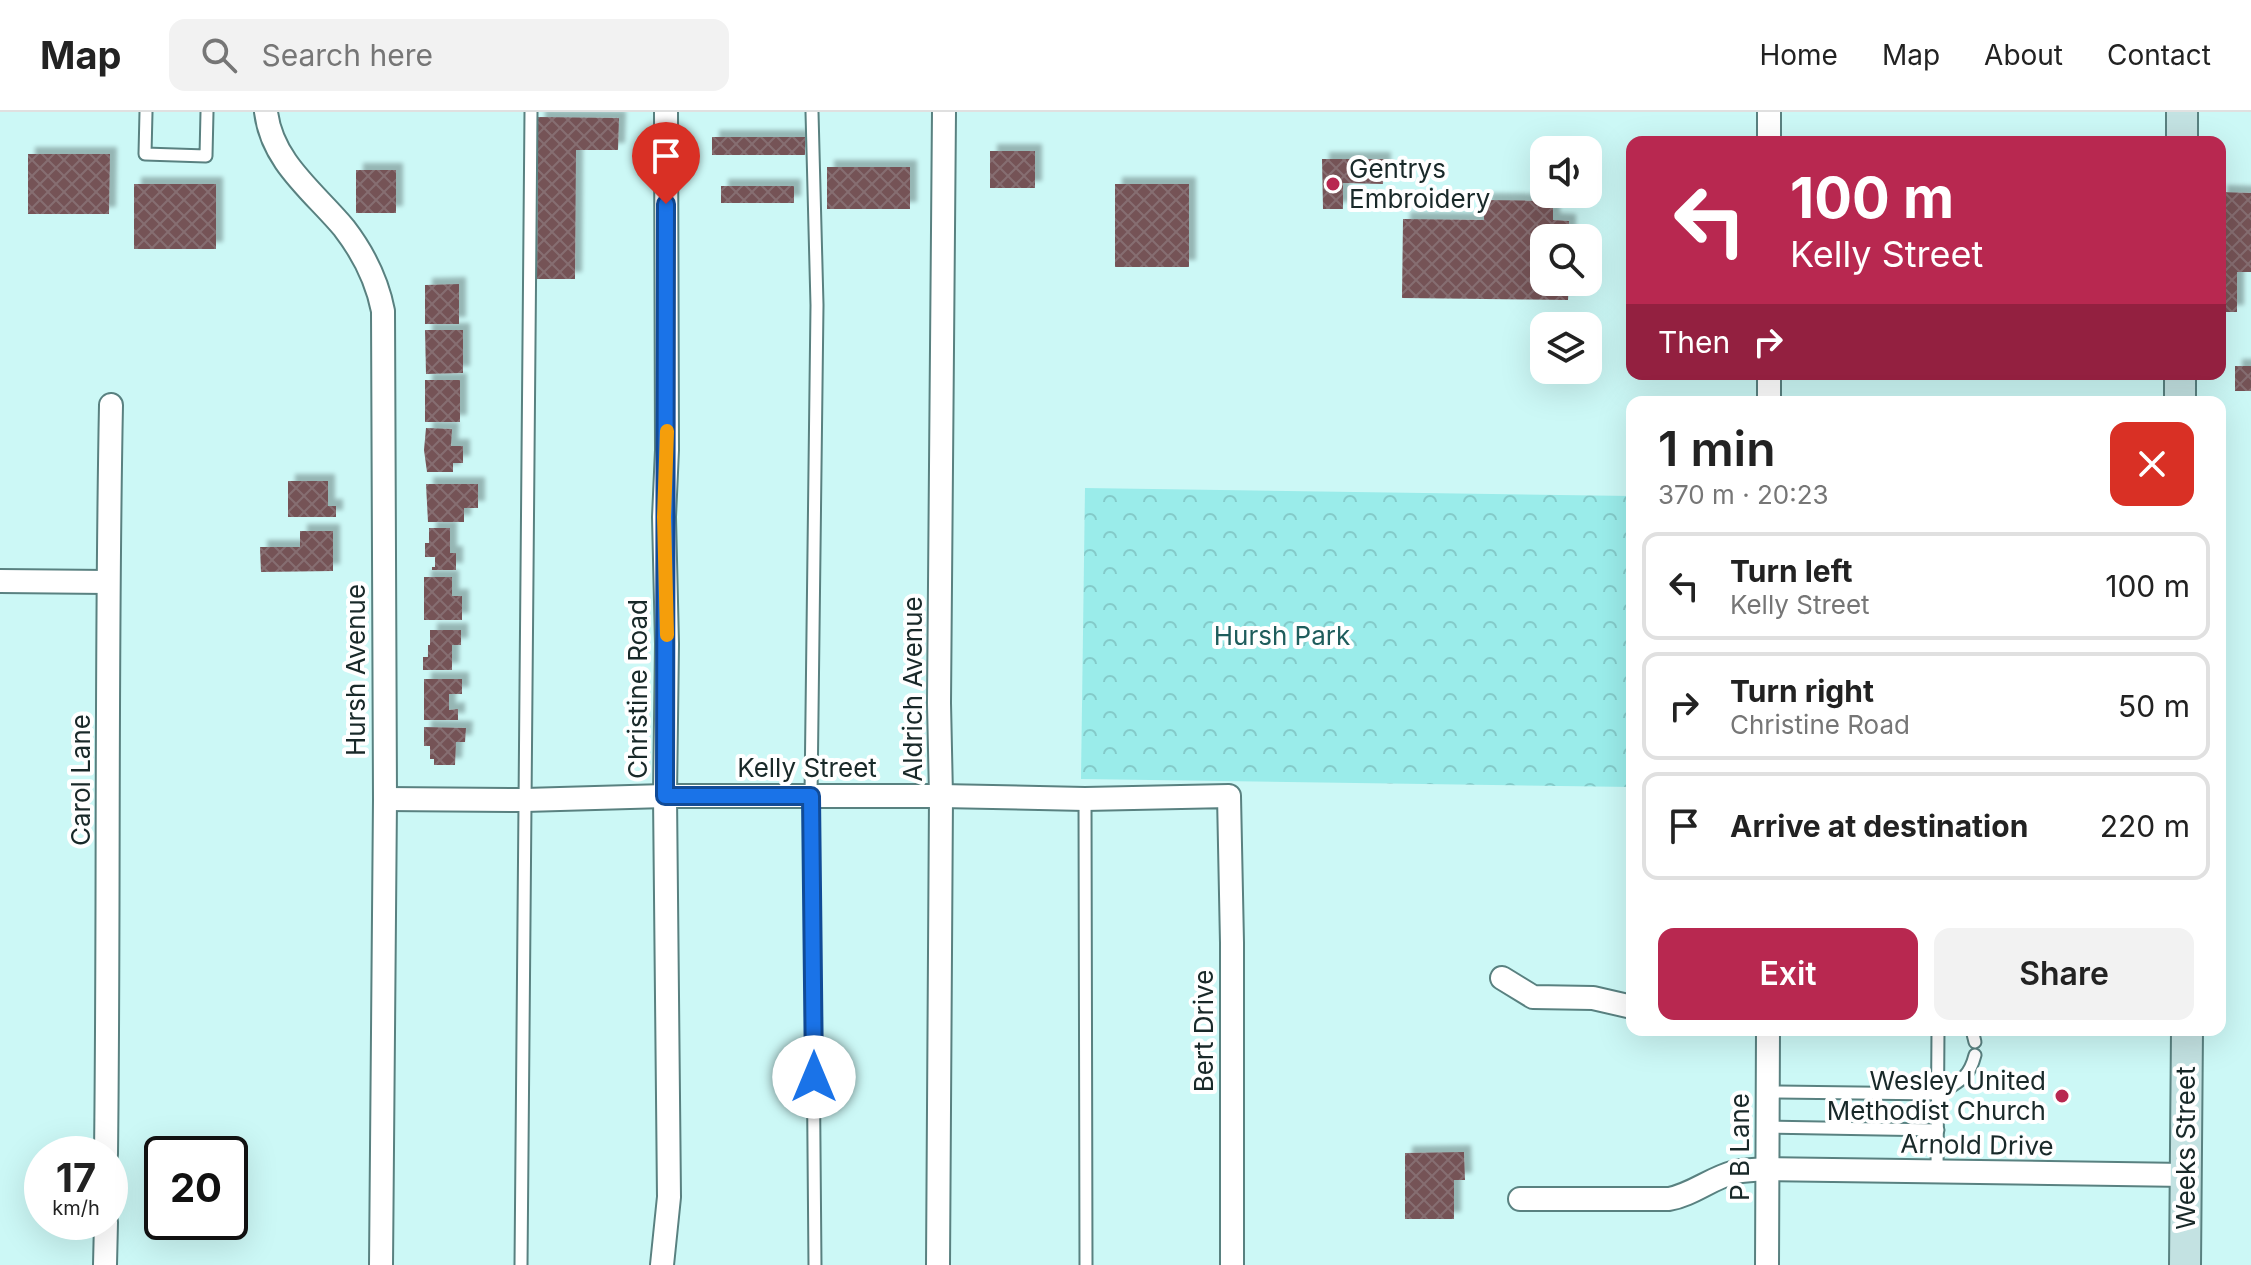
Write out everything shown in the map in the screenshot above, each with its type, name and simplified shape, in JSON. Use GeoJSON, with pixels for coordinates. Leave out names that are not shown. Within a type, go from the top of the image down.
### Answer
{"type":"FeatureCollection","features":[{"type":"Feature","properties":{"kind":"street","name":"Hursh Avenue"},"geometry":{"type":"LineString","coordinates":[[266,112],[272,138],[287,165],[344,229],[370,266],[380,291],[383,311],[385,799],[381,1265]]}},
{"type":"Feature","properties":{"kind":"street","name":"Christine Road"},"geometry":{"type":"LineString","coordinates":[[662,1265],[669,1197],[665,796],[666,112]]}},
{"type":"Feature","properties":{"kind":"street","name":"Aldrich Avenue"},"geometry":{"type":"LineString","coordinates":[[938,1265],[944,112]]}},
{"type":"Feature","properties":{"kind":"street"},"geometry":{"type":"LineString","coordinates":[[1769,112],[1769,136]]}},
{"type":"Feature","properties":{"kind":"street"},"geometry":{"type":"LineString","coordinates":[[2182,112],[2182,136]]}},
{"type":"Feature","properties":{"kind":"street","name":"Carol Lane"},"geometry":{"type":"LineString","coordinates":[[106,1136],[111,405]]}},
{"type":"Feature","properties":{"kind":"street"},"geometry":{"type":"LineString","coordinates":[[0,581],[108,582]]}},
{"type":"Feature","properties":{"kind":"street","name":"Kelly Street"},"geometry":{"type":"LineString","coordinates":[[385,799],[525,800],[665,796],[1085,799],[1229,796]]}},
{"type":"Feature","properties":{"kind":"street","name":"Bert Drive"},"geometry":{"type":"LineString","coordinates":[[1229,796],[1232,1265]]}},
{"type":"Feature","properties":{"kind":"street"},"geometry":{"type":"LineString","coordinates":[[1502,978],[1533,997],[1593,998],[1626,1006]]}},
{"type":"Feature","properties":{"kind":"street","name":"P B Lane"},"geometry":{"type":"LineString","coordinates":[[1767,1265],[1768,1036]]}},
{"type":"Feature","properties":{"kind":"street","name":"Weeks Street"},"geometry":{"type":"LineString","coordinates":[[2185,1265],[2187,1036]]}},
{"type":"Feature","properties":{"kind":"street","name":"Arnold Drive"},"geometry":{"type":"LineString","coordinates":[[1520,1199],[1669,1199],[1683,1197],[1695,1188],[1735,1172],[1767,1169],[2186,1175]]}},
{"type":"Feature","properties":{"kind":"street"},"geometry":{"type":"LineString","coordinates":[[105,1265],[106,1240]]}},
{"type":"Feature","properties":{"kind":"lane"},"geometry":{"type":"LineString","coordinates":[[146,112],[145,154],[206,156],[207,112]]}},
{"type":"Feature","properties":{"kind":"lane"},"geometry":{"type":"LineString","coordinates":[[521,1265],[531,112]]}},
{"type":"Feature","properties":{"kind":"lane"},"geometry":{"type":"LineString","coordinates":[[812,112],[817,305],[811,796],[815,1265]]}},
{"type":"Feature","properties":{"kind":"lane"},"geometry":{"type":"LineString","coordinates":[[1085,799],[1086,1265]]}},
{"type":"Feature","properties":{"kind":"lane"},"geometry":{"type":"LineString","coordinates":[[1937,1173],[1938,1036]]}},
{"type":"Feature","properties":{"kind":"lane"},"geometry":{"type":"LineString","coordinates":[[1768,1092],[1938,1094],[1962,1080],[1971,1070],[1974,1042]]}},
{"type":"Feature","properties":{"kind":"lane"},"geometry":{"type":"LineString","coordinates":[[1768,1127],[1938,1130]]}},
{"type":"Feature","properties":{"kind":"green space","name":"Hursh Park"},"geometry":{"type":"Polygon","coordinates":[[[1085,488],[1626,496],[1626,787],[1081,779],[1085,488]]]}},
{"type":"Feature","properties":{"kind":"building"},"geometry":{"type":"Polygon","coordinates":[[[538,117],[619,118],[618,150],[576,150],[575,279],[537,279],[538,117]]]}},
{"type":"Feature","properties":{"kind":"building"},"geometry":{"type":"Polygon","coordinates":[[[712,137],[805,137],[805,155],[712,155],[712,137]]]}},
{"type":"Feature","properties":{"kind":"building"},"geometry":{"type":"Polygon","coordinates":[[[990,151],[1035,151],[1035,188],[990,188],[990,151]]]}},
{"type":"Feature","properties":{"kind":"building"},"geometry":{"type":"Polygon","coordinates":[[[28,154],[110,154],[109,214],[28,214],[28,154]]]}},
{"type":"Feature","properties":{"kind":"building","name":"Gentrys Embroidery"},"geometry":{"type":"Polygon","coordinates":[[[1322,159],[1384,159],[1383,184],[1343,183],[1343,209],[1323,209],[1322,159]]]}},
{"type":"Feature","properties":{"kind":"building"},"geometry":{"type":"Polygon","coordinates":[[[827,167],[910,167],[910,209],[827,209],[827,167]]]}},
{"type":"Feature","properties":{"kind":"building"},"geometry":{"type":"Polygon","coordinates":[[[356,170],[396,170],[396,213],[356,213],[356,170]]]}},
{"type":"Feature","properties":{"kind":"building"},"geometry":{"type":"Polygon","coordinates":[[[134,184],[216,184],[216,249],[134,249],[134,184]]]}},
{"type":"Feature","properties":{"kind":"building"},"geometry":{"type":"Polygon","coordinates":[[[1115,184],[1189,184],[1189,267],[1115,267],[1115,184]]]}},
{"type":"Feature","properties":{"kind":"building"},"geometry":{"type":"Polygon","coordinates":[[[721,186],[794,186],[794,203],[721,203],[721,186]]]}},
{"type":"Feature","properties":{"kind":"building"},"geometry":{"type":"Polygon","coordinates":[[[2226,192],[2251,193],[2251,272],[2237,272],[2237,312],[2226,312],[2226,192]]]}},
{"type":"Feature","properties":{"kind":"building"},"geometry":{"type":"Polygon","coordinates":[[[1484,200],[1530,201],[1530,208],[1553,208],[1553,220],[1569,221],[1569,224],[1530,224],[1530,296],[1568,296],[1568,300],[1402,298],[1403,219],[1484,220],[1484,200]]]}},
{"type":"Feature","properties":{"kind":"building"},"geometry":{"type":"Polygon","coordinates":[[[459,284],[459,324],[425,324],[425,285],[459,284]]]}},
{"type":"Feature","properties":{"kind":"building"},"geometry":{"type":"Polygon","coordinates":[[[425,330],[463,330],[463,373],[426,374],[425,330]]]}},
{"type":"Feature","properties":{"kind":"building"},"geometry":{"type":"Polygon","coordinates":[[[2235,366],[2251,366],[2251,391],[2235,391],[2235,366]]]}},
{"type":"Feature","properties":{"kind":"building"},"geometry":{"type":"Polygon","coordinates":[[[425,380],[460,380],[460,422],[425,422],[425,380]]]}},
{"type":"Feature","properties":{"kind":"building"},"geometry":{"type":"Polygon","coordinates":[[[426,428],[452,429],[451,446],[463,446],[463,463],[453,463],[453,472],[427,472],[424,450],[426,428]]]}},
{"type":"Feature","properties":{"kind":"building"},"geometry":{"type":"Polygon","coordinates":[[[288,481],[328,481],[328,506],[336,506],[336,517],[288,517],[288,481]]]}},
{"type":"Feature","properties":{"kind":"building"},"geometry":{"type":"Polygon","coordinates":[[[426,484],[478,484],[478,508],[464,508],[464,522],[428,522],[426,484]]]}},
{"type":"Feature","properties":{"kind":"building"},"geometry":{"type":"Polygon","coordinates":[[[429,528],[450,528],[450,553],[456,553],[456,570],[432,570],[435,557],[425,557],[429,528]]]}},
{"type":"Feature","properties":{"kind":"building"},"geometry":{"type":"Polygon","coordinates":[[[300,531],[333,531],[333,571],[261,572],[260,547],[300,547],[300,531]]]}},
{"type":"Feature","properties":{"kind":"building"},"geometry":{"type":"Polygon","coordinates":[[[424,577],[452,577],[452,596],[462,596],[462,620],[424,620],[424,577]]]}},
{"type":"Feature","properties":{"kind":"building"},"geometry":{"type":"Polygon","coordinates":[[[430,630],[461,630],[461,645],[452,645],[452,670],[423,670],[423,657],[428,657],[430,630]]]}},
{"type":"Feature","properties":{"kind":"building"},"geometry":{"type":"Polygon","coordinates":[[[424,679],[462,679],[462,694],[449,694],[449,710],[458,709],[458,720],[424,720],[424,679]]]}},
{"type":"Feature","properties":{"kind":"building"},"geometry":{"type":"Polygon","coordinates":[[[424,727],[466,728],[465,742],[456,742],[455,765],[434,765],[434,759],[430,759],[430,746],[424,746],[424,727]]]}},
{"type":"Feature","properties":{"kind":"building"},"geometry":{"type":"Polygon","coordinates":[[[1464,1152],[1465,1180],[1454,1180],[1454,1219],[1405,1219],[1405,1153],[1464,1152]]]}},
{"type":"Feature","properties":{"kind":"slow traffic"},"geometry":{"type":"LineString","coordinates":[[667,431],[664,517],[667,635]]}},
{"type":"Feature","properties":{"kind":"place","name":"Gentrys Embroidery"},"geometry":{"type":"Point","coordinates":[1333,184]}},
{"type":"Feature","properties":{"kind":"place","name":"Wesley United Methodist Church"},"geometry":{"type":"Point","coordinates":[2062,1096]}},
{"type":"Feature","properties":{"kind":"route"},"geometry":{"type":"LineString","coordinates":[[666,204],[665,796],[811,796],[814,1077]]}}]}
